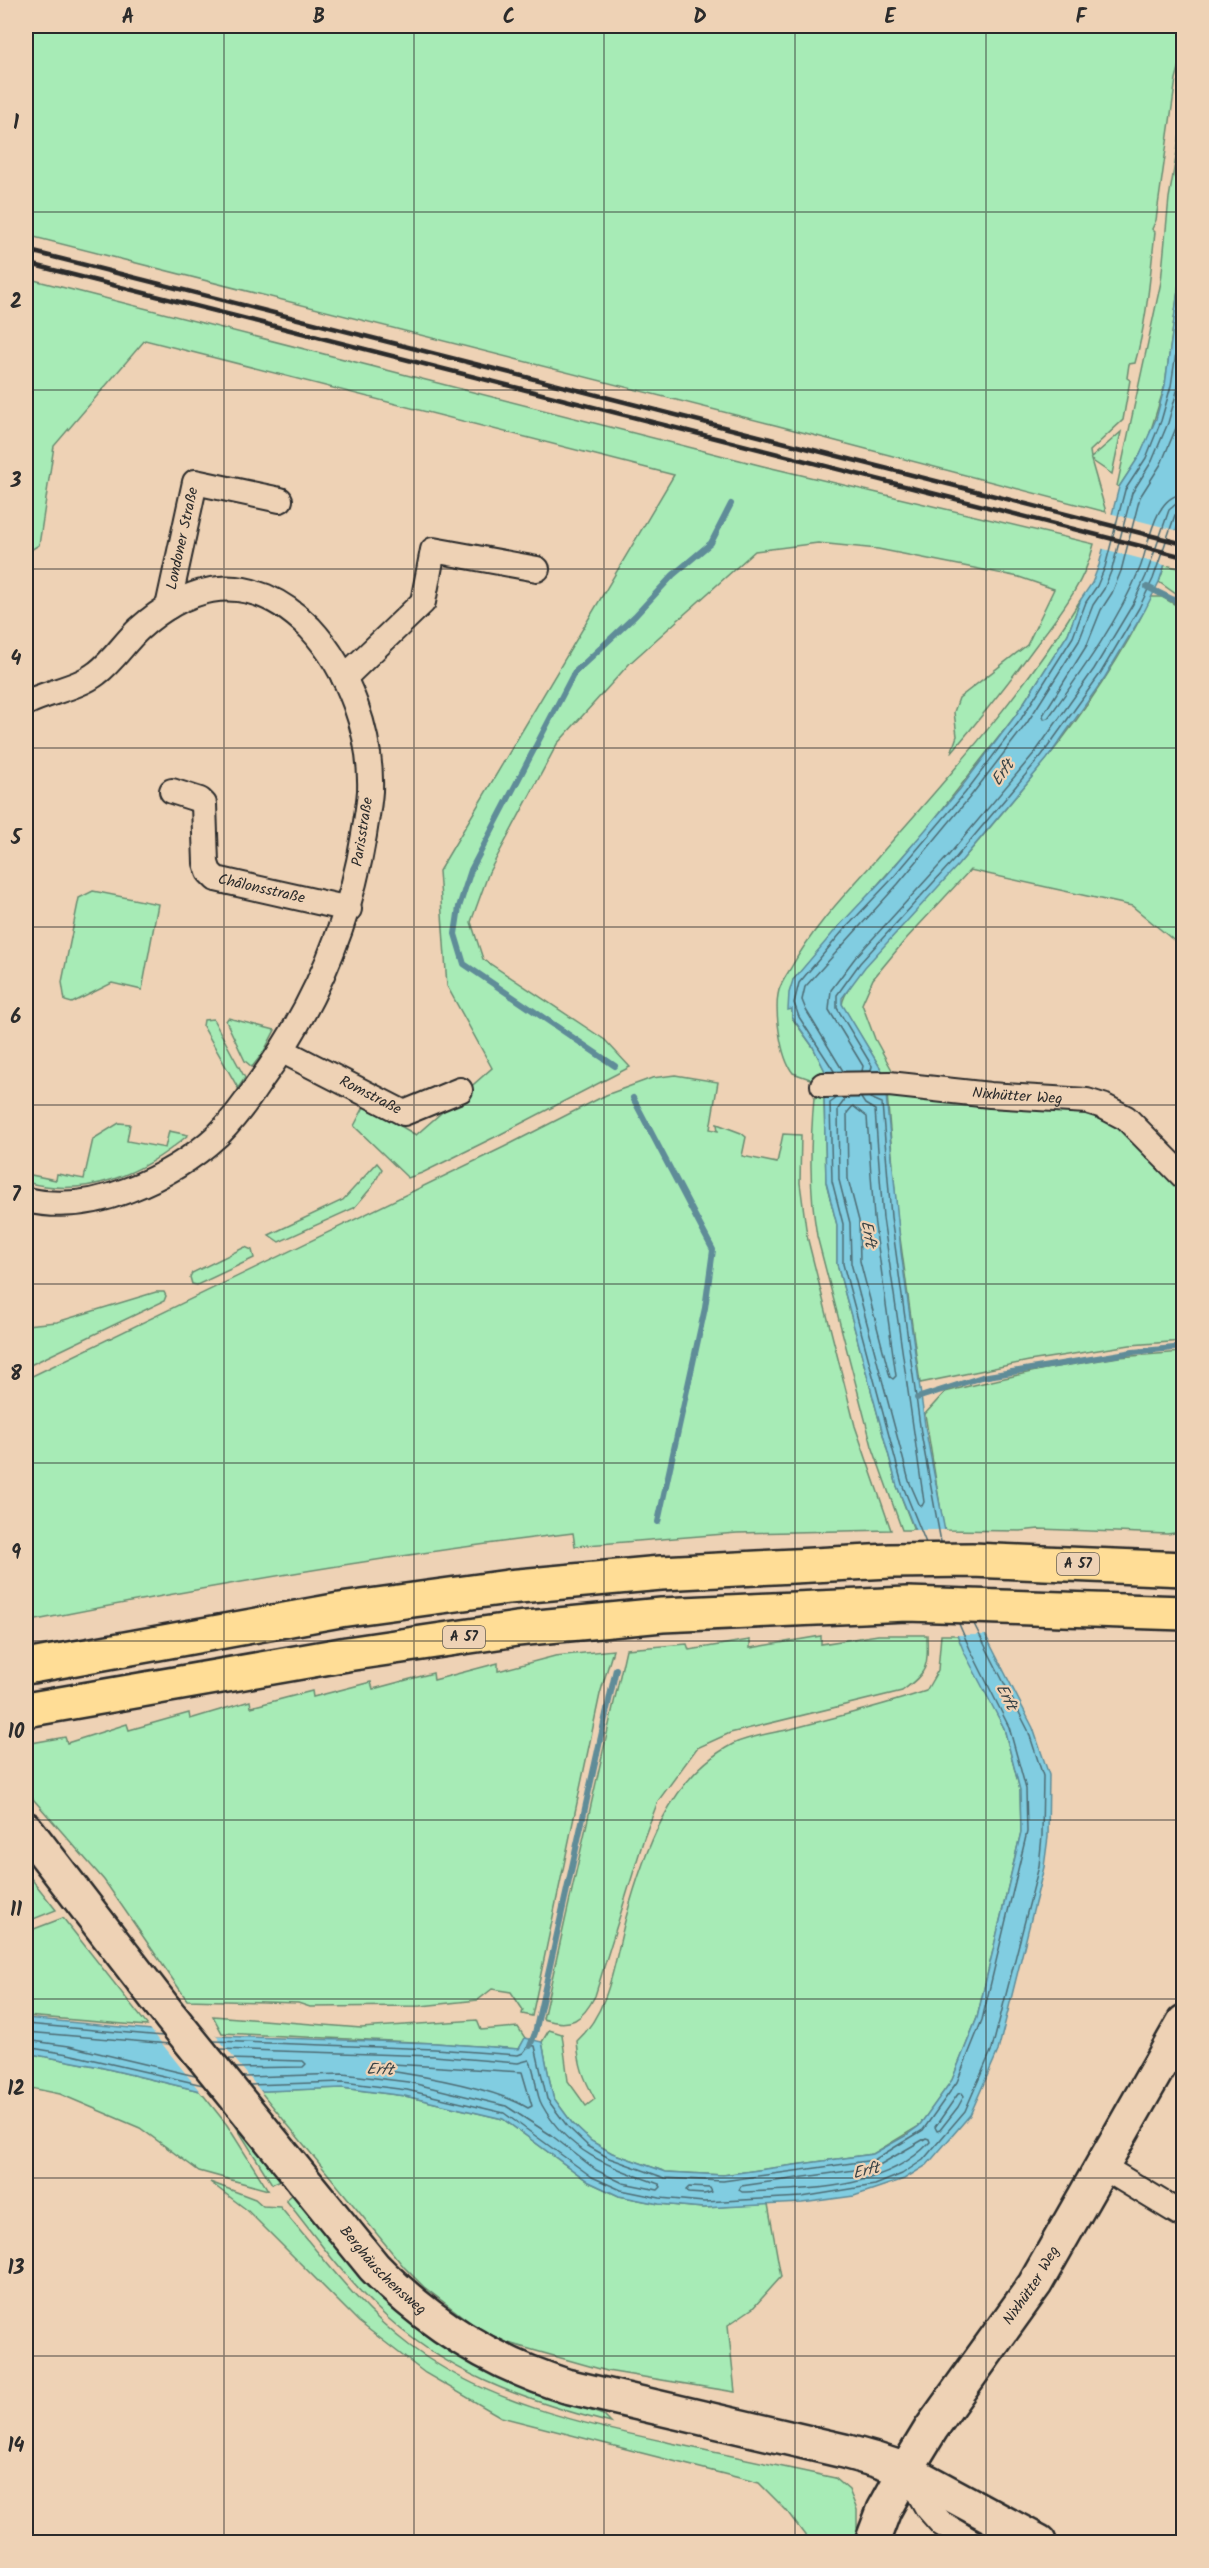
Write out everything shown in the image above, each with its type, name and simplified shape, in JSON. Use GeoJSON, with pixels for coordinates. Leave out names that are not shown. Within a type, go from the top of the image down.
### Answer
{"type":"FeatureCollection","features":[{"type":"Feature","properties":{"kind":"highway","name":"A 57"},"geometry":{"type":"LineString","coordinates":[[26,1667],[340,1610],[508,1587],[661,1573],[890,1561],[972,1560],[1184,1569]]}},
{"type":"Feature","properties":{"kind":"highway","name":"A 57"},"geometry":{"type":"LineString","coordinates":[[26,1710],[347,1654],[517,1629],[662,1615],[907,1604],[1184,1613]]}},
{"type":"Feature","properties":{"kind":"main road","name":"Berghäuschensweg"},"geometry":{"type":"LineString","coordinates":[[26,1829],[170,2016],[375,2267],[400,2293],[446,2330],[488,2355],[538,2377],[566,2386],[844,2451],[906,2470],[1039,2542]]}},
{"type":"Feature","properties":{"kind":"main road","name":"Nixhütter Weg"},"geometry":{"type":"LineString","coordinates":[[872,2542],[884,2510],[906,2470],[931,2429],[1035,2284],[1184,2022]]}},
{"type":"Feature","properties":{"kind":"street","name":"Londoner Straße"},"geometry":{"type":"LineString","coordinates":[[168,607],[195,482],[279,500]]}},
{"type":"Feature","properties":{"kind":"street"},"geometry":{"type":"LineString","coordinates":[[344,678],[423,602],[433,549],[537,569]]}},
{"type":"Feature","properties":{"kind":"street","name":"Parisstraße"},"geometry":{"type":"LineString","coordinates":[[26,703],[96,674],[138,630],[168,607],[212,590],[245,590],[268,596],[284,604],[322,641],[352,694],[362,728],[370,792],[361,854],[349,909],[322,976],[283,1051],[220,1133],[167,1173],[101,1200],[80,1204],[42,1204],[26,1200]]}},
{"type":"Feature","properties":{"kind":"street","name":"Châlonsstraße"},"geometry":{"type":"LineString","coordinates":[[172,791],[200,800],[204,804],[206,863],[209,872],[216,879],[349,909]]}},
{"type":"Feature","properties":{"kind":"street","name":"Romstraße"},"geometry":{"type":"LineString","coordinates":[[283,1051],[404,1113],[460,1090]]}},
{"type":"Feature","properties":{"kind":"street","name":"Nixhütter Weg"},"geometry":{"type":"LineString","coordinates":[[823,1084],[889,1084],[1095,1104],[1126,1118],[1184,1177]]}},
{"type":"Feature","properties":{"kind":"street"},"geometry":{"type":"LineString","coordinates":[[1103,2167],[1184,2216]]}},
{"type":"Feature","properties":{"kind":"street"},"geometry":{"type":"LineString","coordinates":[[906,2470],[927,2507],[942,2524],[972,2542]]}},
{"type":"Feature","properties":{"kind":"green space"},"geometry":{"type":"Polygon","coordinates":[[[26,26],[1183,26],[1183,54],[1176,79],[1156,220],[1152,229],[1155,232],[1139,347],[1135,363],[1129,364],[1127,378],[1130,380],[1123,420],[1090,451],[1091,458],[1121,432],[1112,474],[1091,460],[1106,512],[775,425],[26,235],[26,26]]]}},
{"type":"Feature","properties":{"kind":"green space"},"geometry":{"type":"Polygon","coordinates":[[[1183,117],[1183,254],[1165,385],[1149,436],[1140,455],[1119,487],[1117,486],[1161,282],[1169,198],[1183,117]]]}},
{"type":"Feature","properties":{"kind":"green space"},"geometry":{"type":"Polygon","coordinates":[[[26,278],[763,466],[1094,544],[1076,588],[1059,614],[1002,691],[951,753],[957,736],[954,712],[959,698],[1027,645],[1054,589],[1019,577],[878,549],[818,543],[755,551],[630,663],[557,744],[489,872],[471,922],[483,959],[605,1040],[630,1067],[499,1135],[408,1178],[354,1126],[365,1105],[416,1135],[492,1068],[447,986],[439,871],[674,475],[145,340],[54,446],[39,545],[26,553],[26,278]]]}},
{"type":"Feature","properties":{"kind":"green space"},"geometry":{"type":"Polygon","coordinates":[[[1165,565],[1183,569],[1183,599],[1159,582],[1165,565]]]}},
{"type":"Feature","properties":{"kind":"green space"},"geometry":{"type":"Polygon","coordinates":[[[1151,597],[1162,597],[1183,609],[1183,948],[1132,906],[970,870],[906,939],[873,979],[862,1004],[875,1039],[892,1070],[884,1074],[842,1005],[847,992],[874,955],[957,866],[1059,743],[1116,661],[1151,597]]]}},
{"type":"Feature","properties":{"kind":"green space"},"geometry":{"type":"Polygon","coordinates":[[[1081,599],[1068,634],[1016,715],[926,830],[793,980],[792,1018],[813,1047],[827,1075],[810,1079],[793,1073],[788,1066],[782,1045],[777,1009],[779,990],[802,950],[836,905],[989,728],[1037,665],[1081,599]]]}},
{"type":"Feature","properties":{"kind":"green space"},"geometry":{"type":"Polygon","coordinates":[[[93,891],[158,904],[142,990],[112,983],[72,1003],[65,1001],[62,982],[79,898],[93,891]]]}},
{"type":"Feature","properties":{"kind":"green space"},"geometry":{"type":"Polygon","coordinates":[[[228,1018],[275,1030],[263,1053],[252,1067],[245,1061],[226,1021],[228,1018]]]}},
{"type":"Feature","properties":{"kind":"green space"},"geometry":{"type":"Polygon","coordinates":[[[213,1019],[245,1078],[238,1088],[203,1026],[204,1020],[213,1019]]]}},
{"type":"Feature","properties":{"kind":"green space"},"geometry":{"type":"Polygon","coordinates":[[[675,1075],[718,1082],[710,1129],[718,1131],[717,1124],[746,1137],[742,1156],[777,1163],[783,1134],[801,1135],[800,1183],[807,1236],[855,1426],[891,1530],[737,1533],[575,1546],[573,1533],[298,1572],[26,1622],[26,1379],[504,1147],[606,1095],[652,1078],[675,1075]]]}},
{"type":"Feature","properties":{"kind":"green space"},"geometry":{"type":"Polygon","coordinates":[[[887,1093],[1085,1107],[1120,1123],[1183,1186],[1183,1341],[1130,1345],[1029,1361],[920,1383],[897,1216],[887,1093]]]}},
{"type":"Feature","properties":{"kind":"green space"},"geometry":{"type":"Polygon","coordinates":[[[824,1095],[826,1182],[837,1225],[837,1264],[897,1486],[914,1530],[902,1530],[872,1446],[817,1236],[811,1184],[812,1133],[814,1098],[824,1095]]]}},
{"type":"Feature","properties":{"kind":"green space"},"geometry":{"type":"Polygon","coordinates":[[[119,1123],[130,1124],[127,1141],[165,1148],[169,1131],[188,1135],[152,1161],[112,1180],[70,1187],[26,1182],[26,1174],[56,1180],[57,1174],[84,1179],[93,1139],[119,1123]]]}},
{"type":"Feature","properties":{"kind":"green space"},"geometry":{"type":"Polygon","coordinates":[[[377,1163],[382,1169],[372,1187],[354,1208],[279,1242],[269,1235],[343,1200],[377,1163]]]}},
{"type":"Feature","properties":{"kind":"green space"},"geometry":{"type":"Polygon","coordinates":[[[245,1247],[252,1250],[254,1258],[197,1285],[192,1284],[190,1277],[192,1273],[245,1247]]]}},
{"type":"Feature","properties":{"kind":"green space"},"geometry":{"type":"Polygon","coordinates":[[[156,1292],[164,1292],[166,1296],[164,1301],[26,1367],[26,1325],[57,1322],[156,1292]]]}},
{"type":"Feature","properties":{"kind":"green space"},"geometry":{"type":"Polygon","coordinates":[[[1183,1352],[1183,1532],[1167,1534],[1039,1529],[944,1530],[925,1414],[945,1392],[1045,1369],[1119,1357],[1183,1352]]]}},
{"type":"Feature","properties":{"kind":"green space"},"geometry":{"type":"Polygon","coordinates":[[[878,1635],[927,1635],[925,1668],[917,1679],[902,1691],[730,1733],[697,1748],[658,1801],[644,1838],[595,1996],[590,2005],[575,2020],[561,2023],[543,2019],[626,1649],[687,1644],[689,1650],[750,1640],[750,1648],[821,1636],[821,1644],[878,1635]]]}},
{"type":"Feature","properties":{"kind":"green space"},"geometry":{"type":"Polygon","coordinates":[[[941,1635],[958,1635],[1004,1728],[1020,1790],[1021,1832],[977,2018],[952,2080],[919,2126],[873,2154],[723,2175],[666,2172],[612,2153],[591,2141],[572,2123],[553,2097],[542,2042],[549,2030],[562,2034],[568,2081],[586,2106],[595,2099],[582,2071],[577,2041],[588,2029],[604,2000],[640,1870],[675,1797],[711,1758],[740,1741],[893,1702],[926,1691],[938,1670],[941,1635]]]}},
{"type":"Feature","properties":{"kind":"green space"},"geometry":{"type":"Polygon","coordinates":[[[613,1650],[600,1694],[532,2016],[522,2014],[523,2010],[511,1992],[492,1989],[478,2000],[421,2006],[310,2007],[298,2003],[187,2000],[104,1880],[26,1791],[26,1744],[65,1737],[67,1743],[127,1724],[129,1730],[189,1713],[190,1719],[250,1701],[251,1707],[312,1691],[313,1697],[371,1682],[373,1689],[433,1673],[434,1680],[498,1663],[498,1671],[555,1656],[613,1650]]]}},
{"type":"Feature","properties":{"kind":"green space"},"geometry":{"type":"Polygon","coordinates":[[[26,1872],[56,1910],[26,1922],[26,1872]]]}},
{"type":"Feature","properties":{"kind":"green space"},"geometry":{"type":"Polygon","coordinates":[[[63,1918],[148,2026],[26,2016],[26,1932],[63,1918]]]}},
{"type":"Feature","properties":{"kind":"green space"},"geometry":{"type":"Polygon","coordinates":[[[213,2016],[361,2028],[477,2020],[481,2030],[518,2027],[525,2038],[519,2049],[222,2033],[213,2016]]]}},
{"type":"Feature","properties":{"kind":"green space"},"geometry":{"type":"Polygon","coordinates":[[[26,2053],[95,2066],[200,2091],[227,2125],[268,2190],[199,2171],[140,2128],[60,2094],[26,2087],[26,2053]]]}},
{"type":"Feature","properties":{"kind":"green space"},"geometry":{"type":"Polygon","coordinates":[[[342,2088],[405,2096],[503,2119],[589,2182],[619,2196],[659,2204],[703,2208],[768,2204],[781,2277],[753,2308],[728,2325],[735,2392],[607,2371],[508,2343],[479,2329],[424,2287],[404,2267],[260,2091],[342,2088]]]}},
{"type":"Feature","properties":{"kind":"green space"},"geometry":{"type":"Polygon","coordinates":[[[222,2104],[283,2179],[272,2184],[222,2104]]]}},
{"type":"Feature","properties":{"kind":"green space"},"geometry":{"type":"Polygon","coordinates":[[[210,2182],[255,2199],[263,2206],[280,2207],[341,2280],[374,2315],[410,2346],[440,2366],[502,2396],[569,2419],[835,2478],[849,2490],[857,2510],[857,2542],[810,2542],[786,2510],[759,2483],[501,2417],[425,2373],[359,2322],[247,2210],[210,2182]]]}},
{"type":"Feature","properties":{"kind":"green space"},"geometry":{"type":"Polygon","coordinates":[[[298,2190],[324,2224],[561,2400],[603,2415],[611,2423],[516,2394],[486,2381],[457,2367],[403,2331],[353,2283],[286,2200],[298,2190]]]}},
{"type":"Feature","properties":{"kind":"water","name":"Erft"},"geometry":{"type":"Polygon","coordinates":[[[1183,254],[1183,509],[1159,582],[1105,677],[1047,759],[958,865],[865,967],[842,998],[842,1004],[884,1074],[901,1252],[926,1432],[948,1547],[963,1591],[1033,1728],[1049,1775],[1048,1837],[1044,1867],[998,2051],[970,2115],[927,2165],[904,2179],[854,2196],[802,2203],[703,2208],[659,2204],[619,2196],[589,2182],[503,2119],[405,2096],[342,2088],[200,2091],[95,2066],[26,2053],[26,2018],[216,2036],[435,2043],[519,2049],[525,2038],[542,2042],[553,2097],[572,2123],[591,2141],[612,2153],[666,2172],[723,2175],[873,2154],[919,2126],[952,2080],[977,2018],[1021,1832],[1020,1790],[1004,1728],[964,1652],[897,1486],[837,1264],[837,1225],[826,1182],[824,1095],[827,1075],[813,1047],[792,1017],[792,1009],[788,1010],[789,993],[793,980],[960,789],[1016,715],[1068,634],[1081,599],[1092,583],[1099,565],[1119,487],[1140,455],[1156,419],[1165,385],[1183,254]]]}},
{"type":"Feature","properties":{"kind":"pier"},"geometry":{"type":"Polygon","coordinates":[[[1109,513],[1179,531],[1168,566],[1100,548],[1109,513]]]}},
{"type":"Feature","properties":{"kind":"pier"},"geometry":{"type":"Polygon","coordinates":[[[911,1530],[947,1530],[966,1590],[990,1635],[954,1635],[911,1530]]]}},
{"type":"Feature","properties":{"kind":"pier"},"geometry":{"type":"Polygon","coordinates":[[[147,2025],[213,2032],[263,2094],[202,2094],[147,2025]]]}},
{"type":"Feature","properties":{"kind":"waterway"},"geometry":{"type":"LineString","coordinates":[[615,1066],[464,964],[455,934],[459,907],[471,870],[574,673],[635,616],[673,575],[711,543],[731,504]]}},
{"type":"Feature","properties":{"kind":"waterway"},"geometry":{"type":"LineString","coordinates":[[1147,587],[1184,605]]}},
{"type":"Feature","properties":{"kind":"waterway"},"geometry":{"type":"LineString","coordinates":[[633,1098],[713,1250],[705,1308],[658,1522]]}},
{"type":"Feature","properties":{"kind":"waterway"},"geometry":{"type":"LineString","coordinates":[[917,1398],[982,1377],[1133,1352],[1184,1347]]}},
{"type":"Feature","properties":{"kind":"waterway"},"geometry":{"type":"LineString","coordinates":[[530,2046],[535,2033],[616,1669]]}},
{"type":"Feature","properties":{"kind":"railway"},"geometry":{"type":"LineString","coordinates":[[26,250],[1184,544]]}},
{"type":"Feature","properties":{"kind":"railway"},"geometry":{"type":"LineString","coordinates":[[26,263],[1184,557]]}}]}
